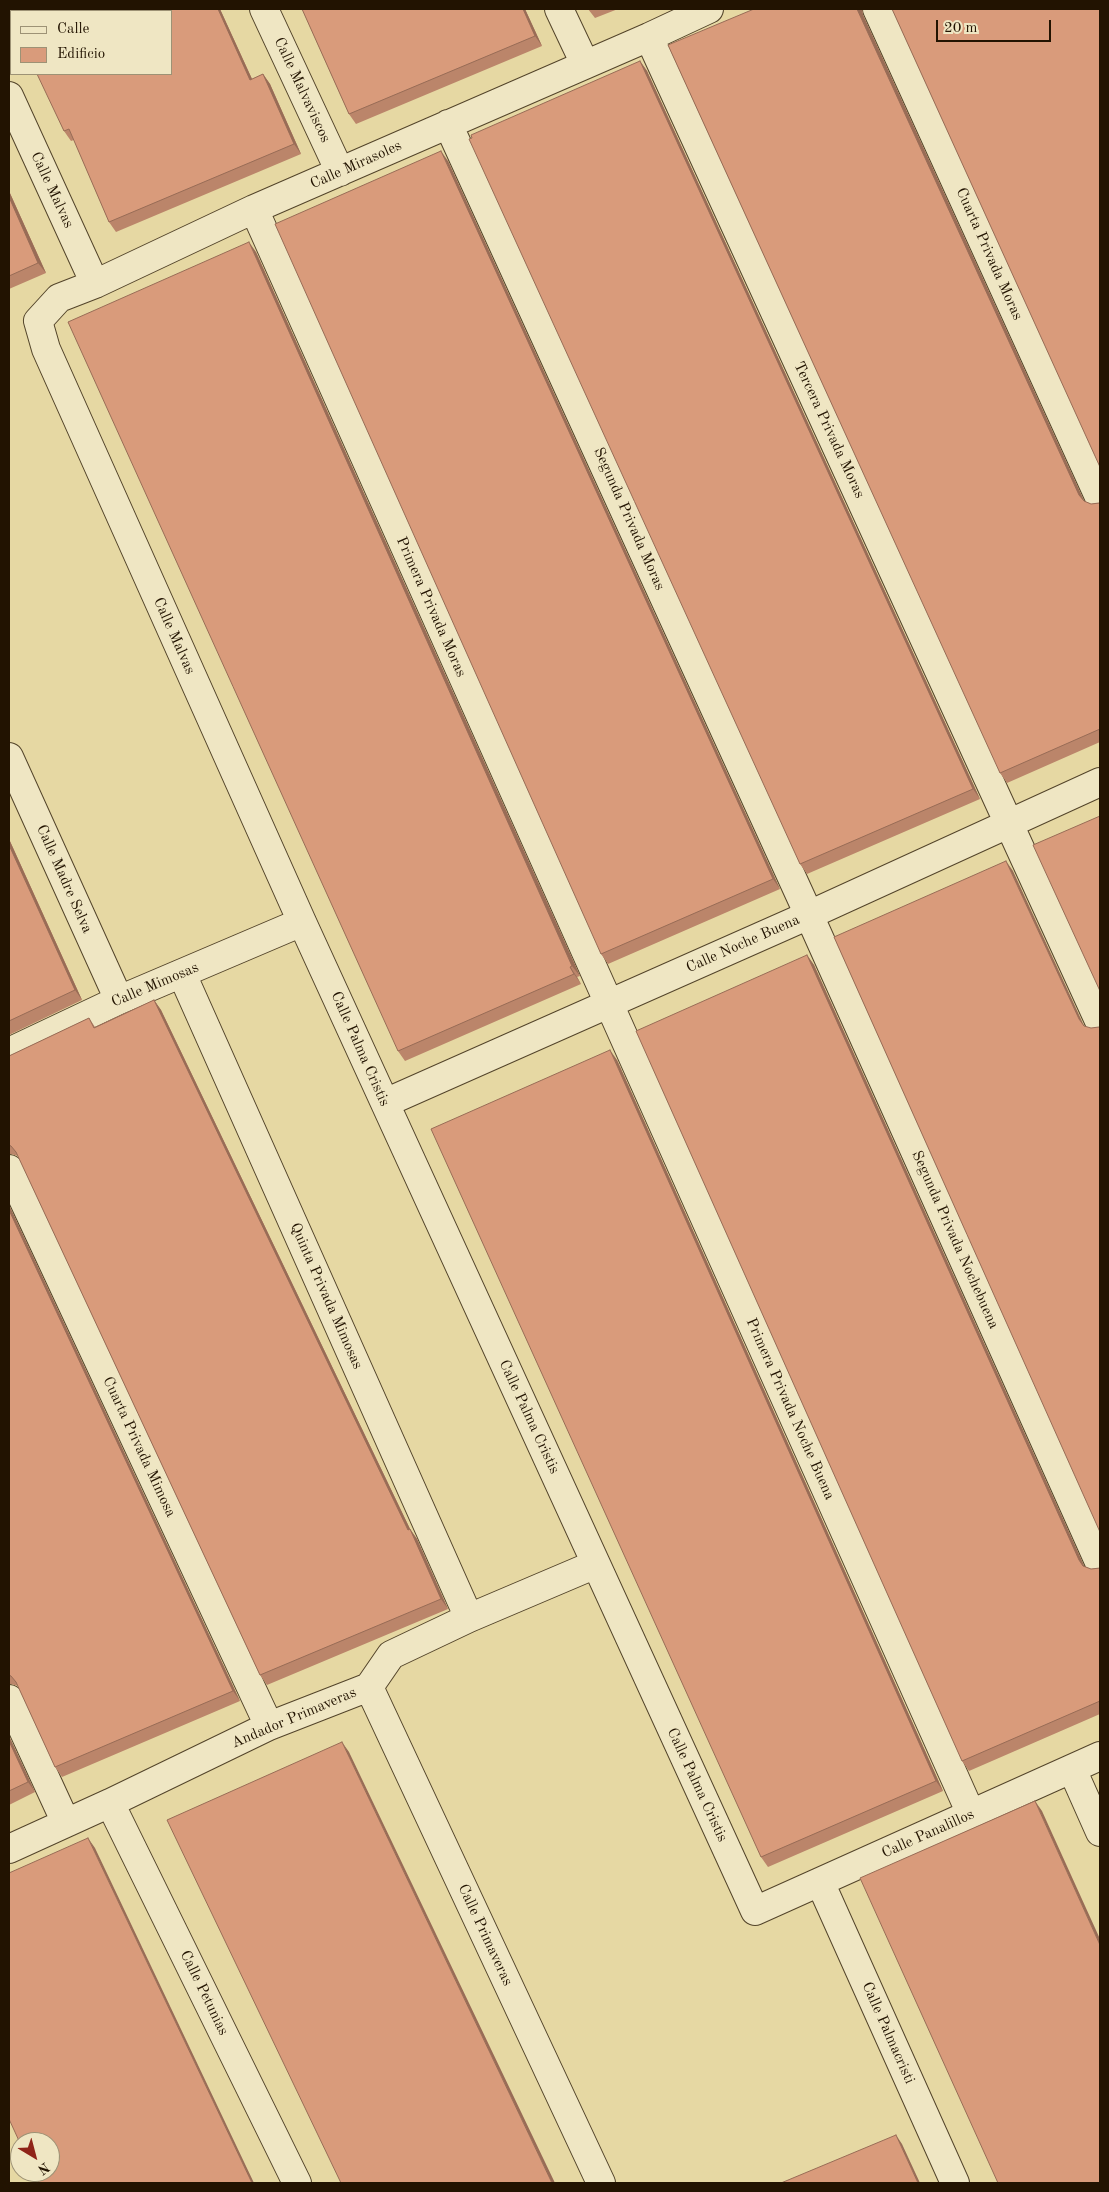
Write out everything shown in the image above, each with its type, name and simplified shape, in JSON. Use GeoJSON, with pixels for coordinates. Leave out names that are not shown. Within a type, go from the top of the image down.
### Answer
{"type":"FeatureCollection","features":[{"type":"Feature","properties":{"kind":"street","name":"Calle Malvaviscos"},"geometry":{"type":"LineString","coordinates":[[264,9],[340,172]]}},
{"type":"Feature","properties":{"kind":"street"},"geometry":{"type":"LineString","coordinates":[[559,9],[585,64]]}},
{"type":"Feature","properties":{"kind":"street","name":"Calle Mirasoles"},"geometry":{"type":"LineString","coordinates":[[46,349],[38,320],[59,298],[95,284],[254,209],[709,9]]}},
{"type":"Feature","properties":{"kind":"street","name":"Cuarta Privada Moras"},"geometry":{"type":"LineString","coordinates":[[877,9],[1100,499]]}},
{"type":"Feature","properties":{"kind":"street","name":"Tercera Privada Moras"},"geometry":{"type":"LineString","coordinates":[[649,37],[1100,1023]]}},
{"type":"Feature","properties":{"kind":"street","name":"Calle Malvas"},"geometry":{"type":"LineString","coordinates":[[9,96],[95,284]]}},
{"type":"Feature","properties":{"kind":"street","name":"Segunda Privada Moras"},"geometry":{"type":"LineString","coordinates":[[448,124],[809,915]]}},
{"type":"Feature","properties":{"kind":"street","name":"Primera Privada Moras"},"geometry":{"type":"LineString","coordinates":[[254,209],[608,1004]]}},
{"type":"Feature","properties":{"kind":"street","name":"Calle Malvas"},"geometry":{"type":"LineString","coordinates":[[46,349],[302,922]]}},
{"type":"Feature","properties":{"kind":"street","name":"Calle Madre Selva"},"geometry":{"type":"LineString","coordinates":[[9,757],[119,1000]]}},
{"type":"Feature","properties":{"kind":"street","name":"Calle Noche Buena"},"geometry":{"type":"LineString","coordinates":[[385,1103],[809,915],[1100,782]]}},
{"type":"Feature","properties":{"kind":"street","name":"Segunda Privada Nochebuena"},"geometry":{"type":"LineString","coordinates":[[809,915],[1100,1564]]}},
{"type":"Feature","properties":{"kind":"street","name":"Calle Mimosas"},"geometry":{"type":"LineString","coordinates":[[9,1052],[119,1000],[302,922]]}},
{"type":"Feature","properties":{"kind":"street","name":"Calle Palma Cristis"},"geometry":{"type":"LineString","coordinates":[[302,922],[755,1912]]}},
{"type":"Feature","properties":{"kind":"street","name":"Quinta Privada Mimosas"},"geometry":{"type":"LineString","coordinates":[[182,974],[470,1618]]}},
{"type":"Feature","properties":{"kind":"street","name":"Primera Privada Noche Buena"},"geometry":{"type":"LineString","coordinates":[[608,1004],[971,1814]]}},
{"type":"Feature","properties":{"kind":"street","name":"Cuarta Privada Mimosa"},"geometry":{"type":"LineString","coordinates":[[9,1168],[270,1726]]}},
{"type":"Feature","properties":{"kind":"street","name":"Andador Primaveras"},"geometry":{"type":"LineString","coordinates":[[9,1849],[270,1726],[369,1687],[391,1655],[470,1618],[596,1564]]}},
{"type":"Feature","properties":{"kind":"street","name":"Calle Primaveras"},"geometry":{"type":"LineString","coordinates":[[369,1687],[601,2183]]}},
{"type":"Feature","properties":{"kind":"street"},"geometry":{"type":"LineString","coordinates":[[9,1699],[66,1823]]}},
{"type":"Feature","properties":{"kind":"street","name":"Calle Panalillos"},"geometry":{"type":"LineString","coordinates":[[755,1912],[1100,1756]]}},
{"type":"Feature","properties":{"kind":"street"},"geometry":{"type":"LineString","coordinates":[[1072,1769],[1100,1832]]}},
{"type":"Feature","properties":{"kind":"street","name":"Calle Petunias"},"geometry":{"type":"LineString","coordinates":[[110,1803],[297,2183]]}},
{"type":"Feature","properties":{"kind":"street","name":"Calle Palmacristi"},"geometry":{"type":"LineString","coordinates":[[820,1882],[955,2183]]}},
{"type":"Feature","properties":{"kind":"building"},"geometry":{"type":"Polygon","coordinates":[[[9,9],[218,9],[250,80],[263,74],[294,144],[109,222],[69,129],[64,131],[37,75],[172,75],[172,10],[10,10],[10,12],[9,9]]]}},
{"type":"Feature","properties":{"kind":"building"},"geometry":{"type":"Polygon","coordinates":[[[302,9],[523,9],[535,36],[349,114],[302,9]]]}},
{"type":"Feature","properties":{"kind":"building"},"geometry":{"type":"Polygon","coordinates":[[[754,9],[857,9],[1079,495],[1084,501],[1091,504],[1100,502],[1100,729],[1000,773],[668,45],[754,9]]]}},
{"type":"Feature","properties":{"kind":"building"},"geometry":{"type":"Polygon","coordinates":[[[892,9],[1100,9],[1100,467],[892,9]]]}},
{"type":"Feature","properties":{"kind":"building"},"geometry":{"type":"Polygon","coordinates":[[[640,61],[973,789],[800,864],[469,139],[472,138],[471,135],[640,61]]]}},
{"type":"Feature","properties":{"kind":"building"},"geometry":{"type":"Polygon","coordinates":[[[441,151],[773,879],[601,954],[275,224],[441,151]]]}},
{"type":"Feature","properties":{"kind":"building"},"geometry":{"type":"Polygon","coordinates":[[[9,197],[38,263],[9,276],[9,197]]]}},
{"type":"Feature","properties":{"kind":"building"},"geometry":{"type":"Polygon","coordinates":[[[249,242],[574,974],[398,1051],[68,322],[249,242]]]}},
{"type":"Feature","properties":{"kind":"building"},"geometry":{"type":"Polygon","coordinates":[[[1100,816],[1100,991],[1033,845],[1100,816]]]}},
{"type":"Feature","properties":{"kind":"building"},"geometry":{"type":"Polygon","coordinates":[[[9,845],[75,990],[9,1021],[9,845]]]}},
{"type":"Feature","properties":{"kind":"building"},"geometry":{"type":"Polygon","coordinates":[[[1006,861],[1079,1019],[1084,1026],[1091,1028],[1100,1026],[1100,1532],[834,937],[1006,861]]]}},
{"type":"Feature","properties":{"kind":"building"},"geometry":{"type":"Polygon","coordinates":[[[807,955],[1079,1560],[1083,1566],[1091,1569],[1100,1568],[1100,1701],[962,1761],[636,1031],[807,955]]]}},
{"type":"Feature","properties":{"kind":"building"},"geometry":{"type":"Polygon","coordinates":[[[154,1000],[408,1530],[410,1529],[441,1599],[260,1675],[16,1152],[9,1145],[9,1056],[89,1018],[94,1028],[154,1000]]]}},
{"type":"Feature","properties":{"kind":"building"},"geometry":{"type":"Polygon","coordinates":[[[610,1050],[936,1781],[761,1857],[431,1129],[610,1050]]]}},
{"type":"Feature","properties":{"kind":"building"},"geometry":{"type":"Polygon","coordinates":[[[9,1210],[233,1691],[55,1767],[16,1682],[9,1675],[9,1210]]]}},
{"type":"Feature","properties":{"kind":"building"},"geometry":{"type":"Polygon","coordinates":[[[9,1741],[28,1782],[9,1791],[9,1741]]]}},
{"type":"Feature","properties":{"kind":"building"},"geometry":{"type":"Polygon","coordinates":[[[342,1742],[552,2183],[341,2183],[167,1820],[342,1742]]]}},
{"type":"Feature","properties":{"kind":"building"},"geometry":{"type":"Polygon","coordinates":[[[1035,1801],[1100,1945],[1100,2183],[998,2183],[860,1878],[1035,1801]]]}},
{"type":"Feature","properties":{"kind":"building"},"geometry":{"type":"Polygon","coordinates":[[[88,1838],[252,2183],[39,2183],[60,2182],[60,2132],[15,2132],[9,2119],[9,1873],[88,1838]]]}},
{"type":"Feature","properties":{"kind":"building"},"geometry":{"type":"Polygon","coordinates":[[[896,2135],[918,2183],[781,2183],[896,2135]]]}}]}
